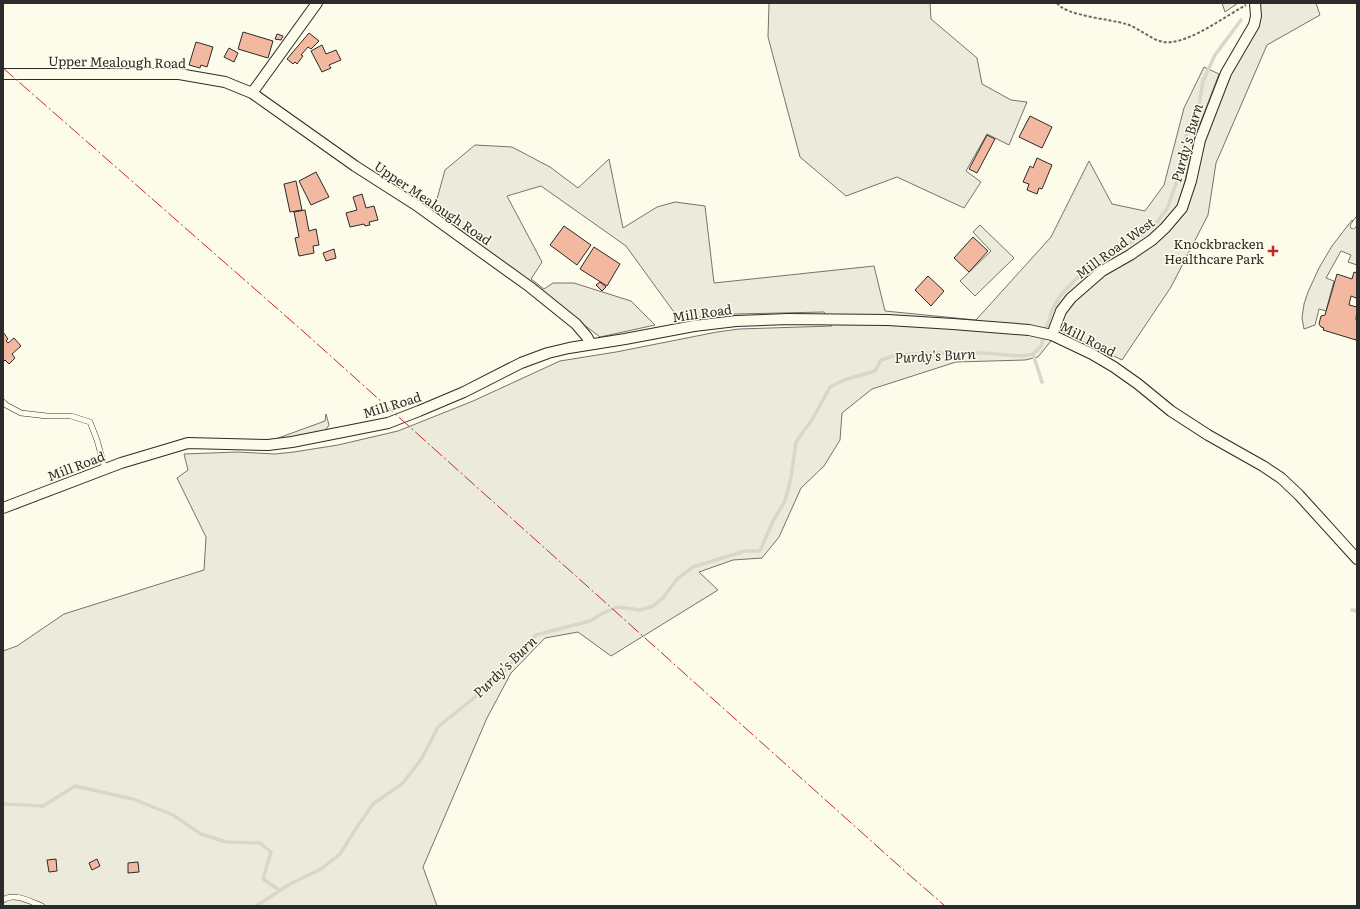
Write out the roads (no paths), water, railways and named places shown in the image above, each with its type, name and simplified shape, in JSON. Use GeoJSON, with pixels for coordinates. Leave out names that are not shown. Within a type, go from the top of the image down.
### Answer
{"type":"FeatureCollection","features":[{"type":"Feature","properties":{"kind":"street"},"geometry":{"type":"LineString","coordinates":[[252,93],[317,3]]}},
{"type":"Feature","properties":{"kind":"street","name":"Mill Road West"},"geometry":{"type":"LineString","coordinates":[[1052,335],[1061,311],[1071,298],[1102,271],[1152,240],[1165,228],[1182,208],[1191,181],[1200,140],[1226,73],[1254,25],[1256,16],[1255,3]]}},
{"type":"Feature","properties":{"kind":"street","name":"Upper Mealough Road"},"geometry":{"type":"LineString","coordinates":[[3,74],[179,74],[225,82],[252,93],[355,166],[416,204],[530,287],[576,324],[592,344]]}},
{"type":"Feature","properties":{"kind":"street","name":"Mill Road"},"geometry":{"type":"LineString","coordinates":[[3,508],[105,469],[161,450],[188,443],[268,445],[292,442],[388,422],[419,412],[464,392],[521,363],[548,353],[694,326],[736,321],[888,320],[1028,330],[1052,335],[1092,354],[1138,384],[1171,411],[1208,435],[1263,466],[1281,478],[1299,495],[1357,559]]}},
{"type":"Feature","properties":{"kind":"lane"},"geometry":{"type":"LineString","coordinates":[[1353,226],[1357,220]]}},
{"type":"Feature","properties":{"kind":"lane"},"geometry":{"type":"LineString","coordinates":[[3,402],[21,413],[47,416],[71,416],[90,422],[105,469]]}},
{"type":"Feature","properties":{"kind":"lane"},"geometry":{"type":"LineString","coordinates":[[3,900],[10,896],[42,906]]}},
{"type":"Feature","properties":{"kind":"waterway","name":"Purdy's Burn"},"geometry":{"type":"LineString","coordinates":[[256,906],[290,884],[321,869],[340,854],[373,804],[403,783],[422,758],[438,727],[496,680],[536,635],[590,621],[603,613],[618,607],[640,610],[653,606],[663,598],[677,579],[693,567],[745,551],[760,551],[773,521],[785,501],[791,477],[796,442],[813,418],[830,387],[844,380],[875,371],[881,360],[896,355],[982,353],[1022,356],[1033,354],[1041,346],[1052,310],[1060,296],[1076,279],[1096,263],[1126,246],[1155,225],[1167,209],[1177,181],[1186,136],[1199,105],[1203,81],[1215,55],[1241,20]]}},
{"type":"Feature","properties":{"kind":"waterway"},"geometry":{"type":"LineString","coordinates":[[1033,354],[1042,382]]}},
{"type":"Feature","properties":{"kind":"waterway"},"geometry":{"type":"LineString","coordinates":[[1352,610],[1357,611]]}},
{"type":"Feature","properties":{"kind":"waterway"},"geometry":{"type":"LineString","coordinates":[[3,804],[43,806],[75,786],[133,799],[173,815],[201,834],[226,842],[260,843],[271,852],[263,879],[279,890]]}},
{"type":"Feature","properties":{"kind":"place","name":"Knockbracken Healthcare Park"},"geometry":{"type":"Point","coordinates":[1273,251]}}]}
